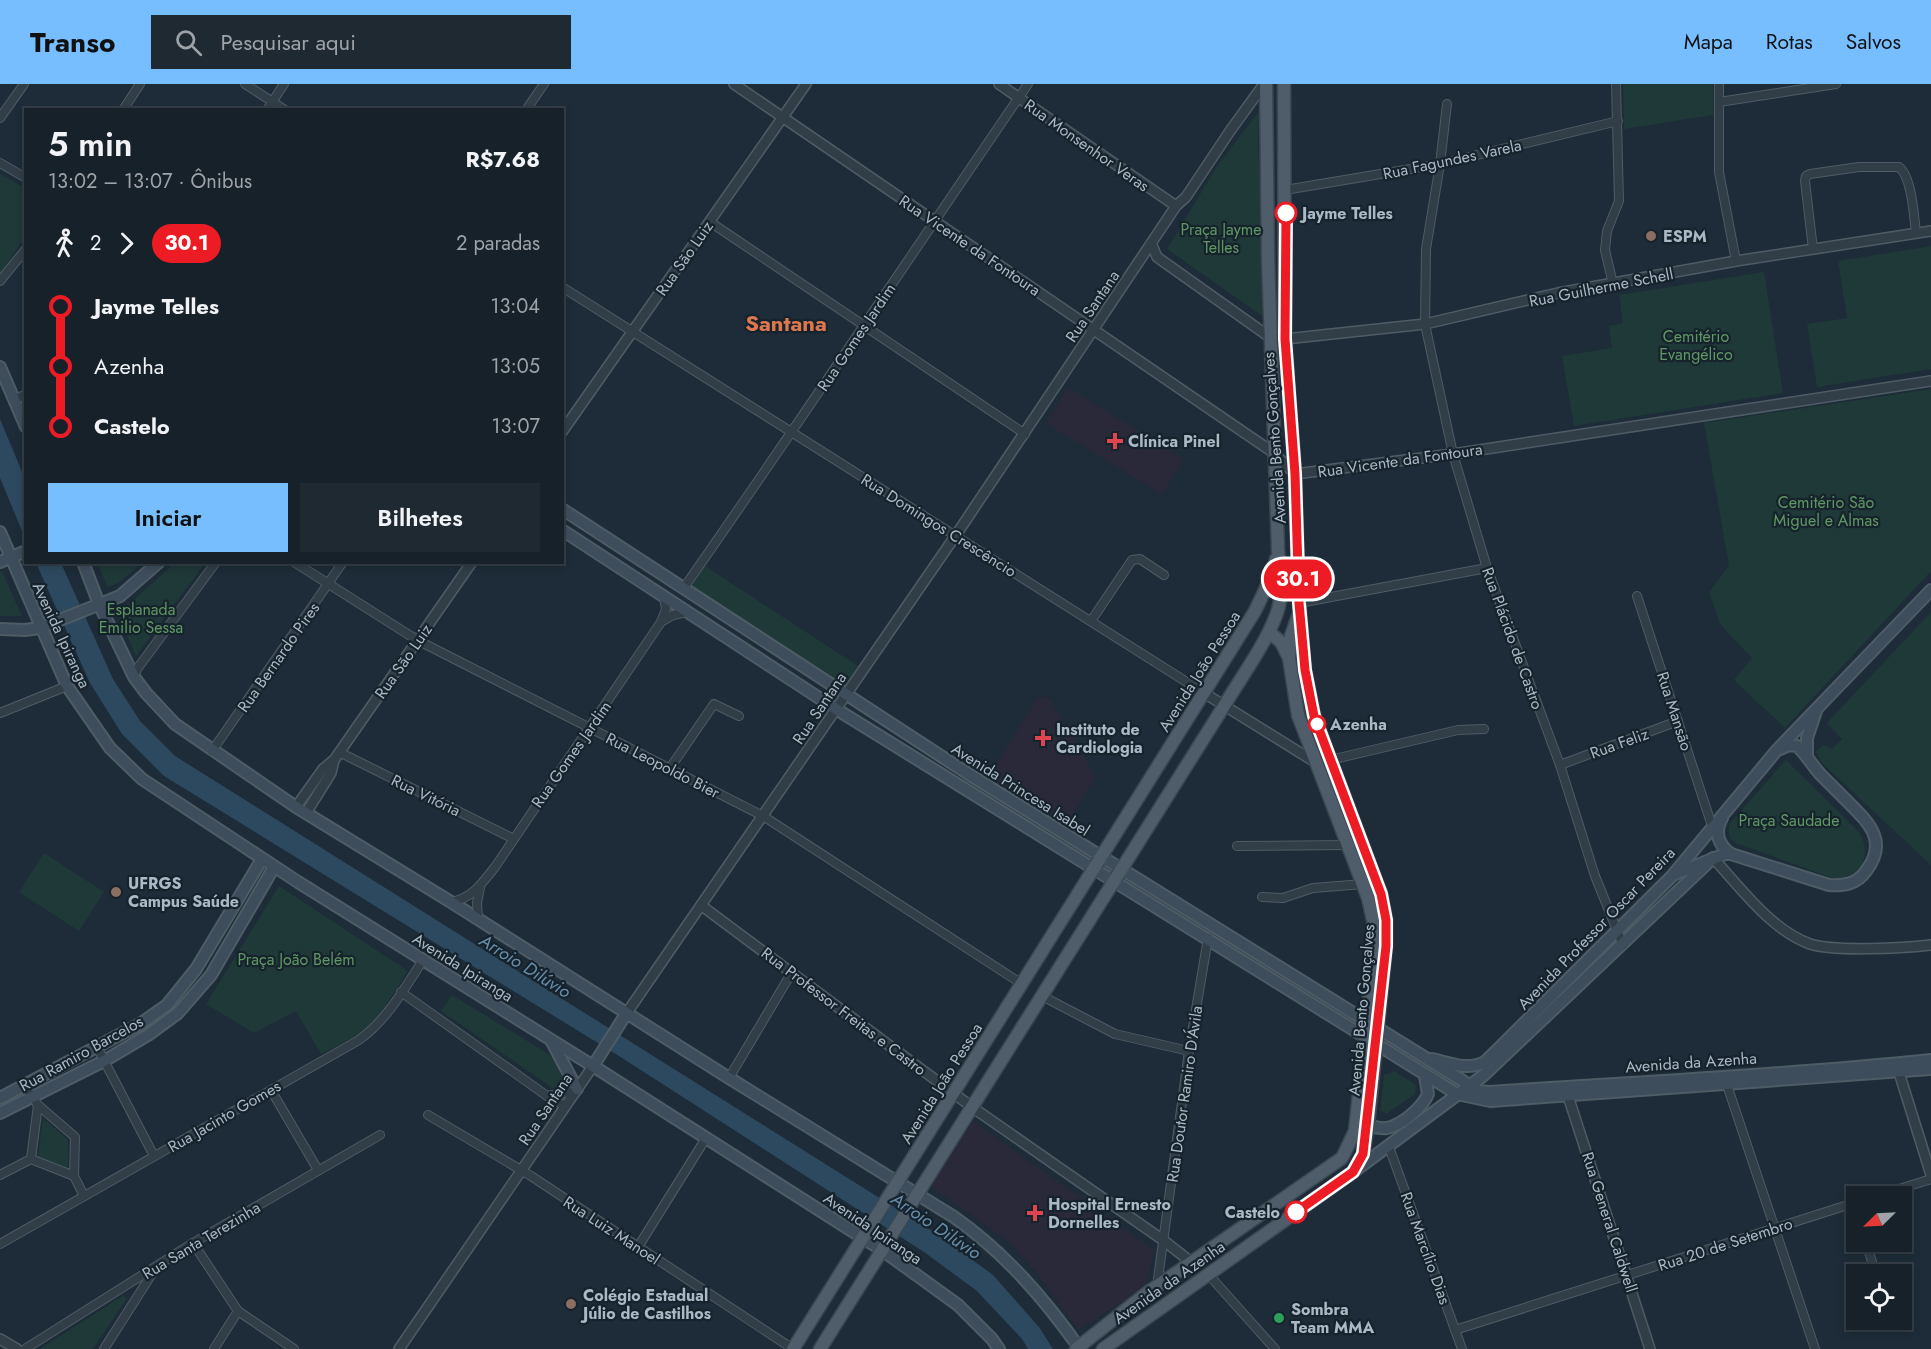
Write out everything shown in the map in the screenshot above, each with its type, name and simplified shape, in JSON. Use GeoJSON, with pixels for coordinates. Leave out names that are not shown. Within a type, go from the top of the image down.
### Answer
{"type":"FeatureCollection","features":[{"type":"Feature","properties":{"kind":"main road","name":"Avenida Bento Gonçalves"},"geometry":{"type":"LineString","coordinates":[[1265,84],[1278,549]]}},
{"type":"Feature","properties":{"kind":"main road","name":"Avenida Bento Gonçalves"},"geometry":{"type":"LineString","coordinates":[[1284,84],[1285,339],[1295,474],[1299,607],[1305,670],[1314,716],[1381,894],[1386,920],[1386,946],[1368,1125],[1363,1154],[1353,1172]]}},
{"type":"Feature","properties":{"kind":"main road"},"geometry":{"type":"LineString","coordinates":[[0,367],[24,422]]}},
{"type":"Feature","properties":{"kind":"main road","name":"Avenida Princesa Isabel"},"geometry":{"type":"LineString","coordinates":[[564,510],[846,695],[1102,858],[1469,1086]]}},
{"type":"Feature","properties":{"kind":"main road","name":"Avenida Princesa Isabel"},"geometry":{"type":"LineString","coordinates":[[564,531],[836,709],[1457,1094]]}},
{"type":"Feature","properties":{"kind":"main road","name":"Avenida Ipiranga"},"geometry":{"type":"LineString","coordinates":[[0,532],[67,686],[110,748],[142,779],[262,860],[552,1041],[595,1062],[706,1138],[882,1250],[958,1305],[999,1349]]}},
{"type":"Feature","properties":{"kind":"main road"},"geometry":{"type":"LineString","coordinates":[[820,1349],[1269,632],[1281,598],[1278,549]]}},
{"type":"Feature","properties":{"kind":"main road","name":"Avenida João Pessoa"},"geometry":{"type":"LineString","coordinates":[[793,1349],[1255,611],[1273,573],[1278,549]]}},
{"type":"Feature","properties":{"kind":"main road"},"geometry":{"type":"LineString","coordinates":[[0,562],[24,552]]}},
{"type":"Feature","properties":{"kind":"main road"},"geometry":{"type":"LineString","coordinates":[[83,564],[134,677],[175,724],[296,807],[898,1181],[978,1234],[1012,1264],[1039,1294],[1078,1348]]}},
{"type":"Feature","properties":{"kind":"main road"},"geometry":{"type":"LineString","coordinates":[[0,629],[40,628],[120,596],[157,564]]}},
{"type":"Feature","properties":{"kind":"main road","name":"Avenida Professor Oscar Pereira"},"geometry":{"type":"LineString","coordinates":[[1420,1055],[1464,1067],[1485,1062],[1672,876],[1777,750],[1931,590]]}},
{"type":"Feature","properties":{"kind":"main road","name":"Avenida Bento Gonçalves"},"geometry":{"type":"LineString","coordinates":[[1299,607],[1291,636],[1289,658],[1298,715],[1363,884],[1373,920],[1375,942],[1355,1131],[1342,1158]]}},
{"type":"Feature","properties":{"kind":"main road"},"geometry":{"type":"LineString","coordinates":[[1269,632],[1281,642],[1289,658]]}},
{"type":"Feature","properties":{"kind":"main road","name":"Avenida Professor Oscar Pereira"},"geometry":{"type":"LineString","coordinates":[[1808,758],[1807,738],[1817,708]]}},
{"type":"Feature","properties":{"kind":"main road"},"geometry":{"type":"LineString","coordinates":[[1672,876],[1719,855],[1731,854],[1829,885],[1840,886],[1851,883],[1860,878],[1868,869],[1875,853],[1875,838],[1870,825],[1813,767],[1797,746],[1792,745],[1777,750]]}},
{"type":"Feature","properties":{"kind":"main road"},"geometry":{"type":"LineString","coordinates":[[1728,807],[1720,822],[1718,837],[1721,844],[1731,854]]}},
{"type":"Feature","properties":{"kind":"main road","name":"Avenida Professor Oscar Pereira"},"geometry":{"type":"LineString","coordinates":[[1469,1086],[1484,1075],[1713,858]]}},
{"type":"Feature","properties":{"kind":"main road","name":"Rua Ramiro Barcelos"},"geometry":{"type":"LineString","coordinates":[[0,1098],[140,1024],[167,1005],[196,969],[262,860]]}},
{"type":"Feature","properties":{"kind":"main road","name":"Rua Ramiro Barcelos"},"geometry":{"type":"LineString","coordinates":[[0,1113],[36,1101],[148,1035],[178,1013],[211,975],[274,867]]}},
{"type":"Feature","properties":{"kind":"main road","name":"Rua Santana"},"geometry":{"type":"LineString","coordinates":[[595,1062],[626,1014]]}},
{"type":"Feature","properties":{"kind":"main road"},"geometry":{"type":"LineString","coordinates":[[552,1041],[576,1090]]}},
{"type":"Feature","properties":{"kind":"main road","name":"Avenida da Azenha"},"geometry":{"type":"LineString","coordinates":[[1457,1094],[1490,1101],[1727,1085],[1897,1068],[1931,1060]]}},
{"type":"Feature","properties":{"kind":"main road","name":"Avenida da Azenha"},"geometry":{"type":"LineString","coordinates":[[1103,1349],[1389,1147],[1469,1086],[1490,1092],[1897,1068],[1931,1070]]}},
{"type":"Feature","properties":{"kind":"main road"},"geometry":{"type":"LineString","coordinates":[[1368,1125],[1389,1127],[1418,1109],[1425,1102],[1428,1094],[1425,1076]]}},
{"type":"Feature","properties":{"kind":"main road","name":"Avenida da Azenha"},"geometry":{"type":"LineString","coordinates":[[1078,1348],[1157,1286],[1342,1158]]}},
{"type":"Feature","properties":{"kind":"street"},"geometry":{"type":"LineString","coordinates":[[0,118],[24,84]]}},
{"type":"Feature","properties":{"kind":"street"},"geometry":{"type":"LineString","coordinates":[[124,108],[140,84]]}},
{"type":"Feature","properties":{"kind":"street"},"geometry":{"type":"LineString","coordinates":[[245,84],[282,108]]}},
{"type":"Feature","properties":{"kind":"street"},"geometry":{"type":"LineString","coordinates":[[268,108],[284,84]]}},
{"type":"Feature","properties":{"kind":"street"},"geometry":{"type":"LineString","coordinates":[[527,108],[544,84]]}},
{"type":"Feature","properties":{"kind":"street","name":"Rua Vicente da Fontoura"},"geometry":{"type":"LineString","coordinates":[[735,84],[1274,453],[1295,474],[1453,454],[1931,381]]}},
{"type":"Feature","properties":{"kind":"street","name":"Rua São Luiz"},"geometry":{"type":"LineString","coordinates":[[564,429],[806,84]]}},
{"type":"Feature","properties":{"kind":"street","name":"Rua Monsenhor Veras"},"geometry":{"type":"LineString","coordinates":[[999,84],[1176,207]]}},
{"type":"Feature","properties":{"kind":"street","name":"Rua Gomes Jardim"},"geometry":{"type":"LineString","coordinates":[[683,589],[793,432],[863,325],[1028,84]]}},
{"type":"Feature","properties":{"kind":"street","name":"Rua Santana"},"geometry":{"type":"LineString","coordinates":[[626,1014],[1025,434],[1176,207],[1265,84]]}},
{"type":"Feature","properties":{"kind":"street"},"geometry":{"type":"LineString","coordinates":[[1613,284],[1605,250],[1607,231],[1619,201],[1616,84]]}},
{"type":"Feature","properties":{"kind":"street"},"geometry":{"type":"LineString","coordinates":[[1719,84],[1719,172],[1736,261]]}},
{"type":"Feature","properties":{"kind":"street"},"geometry":{"type":"LineString","coordinates":[[1719,102],[1836,84]]}},
{"type":"Feature","properties":{"kind":"street","name":"Rua Plácido de Castro"},"geometry":{"type":"LineString","coordinates":[[1447,104],[1426,249],[1425,324],[1453,454],[1487,568],[1560,765],[1595,876],[1623,945]]}},
{"type":"Feature","properties":{"kind":"street","name":"Rua Fagundes Varela"},"geometry":{"type":"LineString","coordinates":[[1285,190],[1440,164],[1618,121]]}},
{"type":"Feature","properties":{"kind":"street"},"geometry":{"type":"LineString","coordinates":[[0,163],[24,177]]}},
{"type":"Feature","properties":{"kind":"street"},"geometry":{"type":"LineString","coordinates":[[1813,249],[1805,181],[1806,176],[1820,172],[1859,167],[1899,167],[1907,177],[1916,233]]}},
{"type":"Feature","properties":{"kind":"street"},"geometry":{"type":"LineString","coordinates":[[710,222],[1025,434]]}},
{"type":"Feature","properties":{"kind":"street","name":"Rua Guilherme Schell"},"geometry":{"type":"LineString","coordinates":[[1271,338],[1285,339],[1425,324],[1558,293],[1736,261],[1931,231]]}},
{"type":"Feature","properties":{"kind":"street"},"geometry":{"type":"LineString","coordinates":[[1152,245],[1157,256],[1271,338]]}},
{"type":"Feature","properties":{"kind":"street"},"geometry":{"type":"LineString","coordinates":[[0,281],[24,251]]}},
{"type":"Feature","properties":{"kind":"street"},"geometry":{"type":"LineString","coordinates":[[1144,256],[1157,256]]}},
{"type":"Feature","properties":{"kind":"street","name":"Rua Domingos Crescêncio"},"geometry":{"type":"LineString","coordinates":[[564,288],[1316,762]]}},
{"type":"Feature","properties":{"kind":"street"},"geometry":{"type":"LineString","coordinates":[[14,400],[24,395]]}},
{"type":"Feature","properties":{"kind":"street"},"geometry":{"type":"LineString","coordinates":[[1091,621],[1132,560],[1140,559],[1164,575]]}},
{"type":"Feature","properties":{"kind":"street"},"geometry":{"type":"LineString","coordinates":[[134,677],[137,669],[215,564]]}},
{"type":"Feature","properties":{"kind":"street","name":"Rua Leopoldo Bier"},"geometry":{"type":"LineString","coordinates":[[297,564],[417,640],[763,816],[1022,984]]}},
{"type":"Feature","properties":{"kind":"street","name":"Rua Bernardo Pires"},"geometry":{"type":"LineString","coordinates":[[212,751],[342,564]]}},
{"type":"Feature","properties":{"kind":"street","name":"Rua São Luiz"},"geometry":{"type":"LineString","coordinates":[[296,807],[323,769],[336,756],[471,564]]}},
{"type":"Feature","properties":{"kind":"street"},"geometry":{"type":"LineString","coordinates":[[1299,607],[1487,568]]}},
{"type":"Feature","properties":{"kind":"street","name":"Rua Mansão"},"geometry":{"type":"LineString","coordinates":[[1637,596],[1712,826]]}},
{"type":"Feature","properties":{"kind":"street"},"geometry":{"type":"LineString","coordinates":[[662,622],[666,609],[664,597]]}},
{"type":"Feature","properties":{"kind":"street"},"geometry":{"type":"LineString","coordinates":[[662,622],[673,615],[687,612]]}},
{"type":"Feature","properties":{"kind":"street","name":"Rua Gomes Jardim"},"geometry":{"type":"LineString","coordinates":[[452,902],[468,897],[481,886],[662,622]]}},
{"type":"Feature","properties":{"kind":"street"},"geometry":{"type":"LineString","coordinates":[[0,713],[67,686]]}},
{"type":"Feature","properties":{"kind":"street"},"geometry":{"type":"LineString","coordinates":[[670,768],[714,704],[740,716]]}},
{"type":"Feature","properties":{"kind":"street","name":"Rua Feliz"},"geometry":{"type":"LineString","coordinates":[[1560,765],[1678,721]]}},
{"type":"Feature","properties":{"kind":"street"},"geometry":{"type":"LineString","coordinates":[[1330,760],[1458,730],[1484,729]]}},
{"type":"Feature","properties":{"kind":"street","name":"Rua São Luiz"},"geometry":{"type":"LineString","coordinates":[[306,813],[331,773],[336,756]]}},
{"type":"Feature","properties":{"kind":"street","name":"Rua Vitória"},"geometry":{"type":"LineString","coordinates":[[336,756],[512,838]]}},
{"type":"Feature","properties":{"kind":"street"},"geometry":{"type":"LineString","coordinates":[[1237,846],[1347,845]]}},
{"type":"Feature","properties":{"kind":"street"},"geometry":{"type":"LineString","coordinates":[[1713,858],[1770,918],[1796,937],[1811,944],[1842,948],[1931,945]]}},
{"type":"Feature","properties":{"kind":"street"},"geometry":{"type":"LineString","coordinates":[[1262,897],[1283,898],[1313,888],[1363,884]]}},
{"type":"Feature","properties":{"kind":"street","name":"Rua Gomes Jardim"},"geometry":{"type":"LineString","coordinates":[[478,919],[477,903],[481,886]]}},
{"type":"Feature","properties":{"kind":"street","name":"Rua Professor Freitas e Castro"},"geometry":{"type":"LineString","coordinates":[[702,906],[972,1107],[1191,1262]]}},
{"type":"Feature","properties":{"kind":"street","name":"Rua Doutor Ramiro D'Ávila"},"geometry":{"type":"LineString","coordinates":[[1157,1286],[1189,1051],[1208,938]]}},
{"type":"Feature","properties":{"kind":"street","name":"Rua Jacinto Gomes"},"geometry":{"type":"LineString","coordinates":[[0,1244],[371,1032],[388,1013],[423,960]]}},
{"type":"Feature","properties":{"kind":"street"},"geometry":{"type":"LineString","coordinates":[[729,1078],[792,972]]}},
{"type":"Feature","properties":{"kind":"street"},"geometry":{"type":"LineString","coordinates":[[401,992],[547,1096],[565,1106]]}},
{"type":"Feature","properties":{"kind":"street"},"geometry":{"type":"LineString","coordinates":[[1042,996],[1115,1034],[1189,1051]]}},
{"type":"Feature","properties":{"kind":"street"},"geometry":{"type":"LineString","coordinates":[[97,1047],[154,1156]]}},
{"type":"Feature","properties":{"kind":"street","name":"Rua Santana"},"geometry":{"type":"LineString","coordinates":[[399,1349],[595,1062]]}},
{"type":"Feature","properties":{"kind":"street"},"geometry":{"type":"LineString","coordinates":[[1897,1068],[1931,1177],[1905,1186]]}},
{"type":"Feature","properties":{"kind":"street"},"geometry":{"type":"LineString","coordinates":[[1727,1085],[1815,1349]]}},
{"type":"Feature","properties":{"kind":"street"},"geometry":{"type":"LineString","coordinates":[[25,1086],[36,1101],[75,1137],[74,1176],[84,1196]]}},
{"type":"Feature","properties":{"kind":"street"},"geometry":{"type":"LineString","coordinates":[[271,1090],[318,1170]]}},
{"type":"Feature","properties":{"kind":"street"},"geometry":{"type":"LineString","coordinates":[[547,1096],[576,1090]]}},
{"type":"Feature","properties":{"kind":"street","name":"Rua General Caldwell"},"geometry":{"type":"LineString","coordinates":[[1568,1096],[1650,1349]]}},
{"type":"Feature","properties":{"kind":"street"},"geometry":{"type":"LineString","coordinates":[[31,1160],[36,1101]]}},
{"type":"Feature","properties":{"kind":"street","name":"Rua Luiz Manoel"},"geometry":{"type":"LineString","coordinates":[[428,1115],[521,1171],[793,1349]]}},
{"type":"Feature","properties":{"kind":"street","name":"Rua Santa Terezinha"},"geometry":{"type":"LineString","coordinates":[[25,1349],[193,1243],[380,1135]]}},
{"type":"Feature","properties":{"kind":"street"},"geometry":{"type":"LineString","coordinates":[[638,1247],[706,1138]]}},
{"type":"Feature","properties":{"kind":"street","name":"Rua Marcílio Dias"},"geometry":{"type":"LineString","coordinates":[[1389,1147],[1462,1349]]}},
{"type":"Feature","properties":{"kind":"street"},"geometry":{"type":"LineString","coordinates":[[0,1175],[31,1160],[74,1176]]}},
{"type":"Feature","properties":{"kind":"street","name":"Rua 20 de Setembro"},"geometry":{"type":"LineString","coordinates":[[1455,1330],[1846,1206]]}},
{"type":"Feature","properties":{"kind":"street"},"geometry":{"type":"LineString","coordinates":[[193,1243],[238,1311],[294,1349]]}},
{"type":"Feature","properties":{"kind":"street"},"geometry":{"type":"LineString","coordinates":[[104,1349],[157,1266]]}},
{"type":"Feature","properties":{"kind":"street"},"geometry":{"type":"LineString","coordinates":[[1208,1274],[1275,1349]]}},
{"type":"Feature","properties":{"kind":"street"},"geometry":{"type":"LineString","coordinates":[[214,1349],[238,1311]]}},
{"type":"Feature","properties":{"kind":"street"},"geometry":{"type":"LineString","coordinates":[[0,1339],[17,1349]]}},
{"type":"Feature","properties":{"kind":"shaded area","name":"Clínica Pinel"},"geometry":{"type":"Polygon","coordinates":[[[1068,387],[1184,459],[1162,495],[1046,423],[1068,387]]]}},
{"type":"Feature","properties":{"kind":"shaded area"},"geometry":{"type":"Polygon","coordinates":[[[0,419],[24,477],[24,536],[0,478],[0,419]]]}},
{"type":"Feature","properties":{"kind":"shaded area","name":"Arroio Dilúvio"},"geometry":{"type":"Polygon","coordinates":[[[36,564],[61,564],[113,679],[140,721],[175,756],[937,1234],[993,1275],[1039,1327],[1053,1349],[1028,1349],[1022,1339],[977,1291],[924,1252],[619,1056],[164,776],[122,734],[90,683],[36,564]]]}},
{"type":"Feature","properties":{"kind":"shaded area","name":"Instituto de Cardiologia"},"geometry":{"type":"Polygon","coordinates":[[[1048,696],[1096,777],[1067,824],[990,776],[1036,699],[1048,696]]]}},
{"type":"Feature","properties":{"kind":"shaded area","name":"Hospital Ernesto Dornelles"},"geometry":{"type":"Polygon","coordinates":[[[973,1121],[1154,1250],[1147,1284],[1142,1290],[1078,1330],[1036,1272],[1008,1241],[930,1186],[973,1121]]]}},
{"type":"Feature","properties":{"kind":"green space"},"geometry":{"type":"Polygon","coordinates":[[[1623,84],[1713,84],[1713,115],[1624,129],[1623,84]]]}},
{"type":"Feature","properties":{"kind":"green space","name":"Praça Jayme Telles"},"geometry":{"type":"Polygon","coordinates":[[[1259,111],[1258,142],[1265,318],[1167,249],[1216,168],[1259,111]]]}},
{"type":"Feature","properties":{"kind":"green space"},"geometry":{"type":"Polygon","coordinates":[[[0,174],[24,188],[24,238],[0,274],[0,174]]]}},
{"type":"Feature","properties":{"kind":"green space"},"geometry":{"type":"Polygon","coordinates":[[[1931,246],[1931,369],[1817,387],[1807,324],[1847,318],[1838,261],[1931,246]]]}},
{"type":"Feature","properties":{"kind":"green space","name":"Cemitério Evangélico"},"geometry":{"type":"Polygon","coordinates":[[[1764,272],[1783,393],[1574,426],[1562,356],[1612,348],[1609,326],[1623,323],[1619,295],[1764,272]]]}},
{"type":"Feature","properties":{"kind":"green space","name":"Cemitério São Miguel e Almas"},"geometry":{"type":"Polygon","coordinates":[[[1931,389],[1931,571],[1785,728],[1734,680],[1752,658],[1720,624],[1709,592],[1729,566],[1704,423],[1931,389]]]}},
{"type":"Feature","properties":{"kind":"green space"},"geometry":{"type":"Polygon","coordinates":[[[97,564],[141,564],[118,583],[108,587],[97,564]]]}},
{"type":"Feature","properties":{"kind":"green space","name":"Esplanada Emilio Sessa"},"geometry":{"type":"Polygon","coordinates":[[[174,564],[204,564],[136,656],[118,614],[174,564]]]}},
{"type":"Feature","properties":{"kind":"green space"},"geometry":{"type":"Polygon","coordinates":[[[705,566],[858,666],[844,687],[692,586],[705,566]]]}},
{"type":"Feature","properties":{"kind":"green space"},"geometry":{"type":"Polygon","coordinates":[[[2,571],[22,616],[0,616],[0,572],[2,571]]]}},
{"type":"Feature","properties":{"kind":"green space"},"geometry":{"type":"Polygon","coordinates":[[[1931,612],[1931,865],[1821,762],[1816,752],[1823,745],[1832,749],[1842,739],[1827,723],[1931,612]]]}},
{"type":"Feature","properties":{"kind":"green space","name":"Praça Saudade"},"geometry":{"type":"Polygon","coordinates":[[[1786,760],[1859,832],[1865,850],[1862,865],[1857,871],[1842,878],[1832,878],[1736,843],[1730,837],[1728,832],[1730,823],[1786,760]]]}},
{"type":"Feature","properties":{"kind":"green space"},"geometry":{"type":"Polygon","coordinates":[[[44,853],[104,892],[79,931],[19,892],[44,853]]]}},
{"type":"Feature","properties":{"kind":"green space","name":"Praça João Belém"},"geometry":{"type":"Polygon","coordinates":[[[279,886],[408,971],[371,1028],[321,1054],[296,1011],[254,1033],[206,1004],[279,886]]]}},
{"type":"Feature","properties":{"kind":"green space"},"geometry":{"type":"Polygon","coordinates":[[[452,995],[558,1060],[565,1078],[563,1089],[557,1091],[441,1011],[452,995]]]}},
{"type":"Feature","properties":{"kind":"green space"},"geometry":{"type":"Polygon","coordinates":[[[1394,1071],[1416,1085],[1415,1094],[1386,1114],[1380,1110],[1384,1075],[1394,1071]]]}},
{"type":"Feature","properties":{"kind":"green space"},"geometry":{"type":"Polygon","coordinates":[[[43,1118],[68,1140],[68,1168],[38,1156],[43,1118]]]}},
{"type":"Feature","properties":{"kind":"green space"},"geometry":{"type":"Polygon","coordinates":[[[123,1296],[127,1298],[93,1349],[40,1349],[123,1296]]]}},
{"type":"Feature","properties":{"kind":"bus line","name":"30.1"},"geometry":{"type":"LineString","coordinates":[[1286,213],[1285,339],[1295,474],[1299,603],[1305,670],[1314,716],[1381,894],[1386,920],[1382,987],[1363,1154],[1353,1172],[1296,1212]]}},
{"type":"Feature","properties":{"kind":"place","name":"Jayme Telles"},"geometry":{"type":"Point","coordinates":[1286,213]}},
{"type":"Feature","properties":{"kind":"place","name":"ESPM"},"geometry":{"type":"Point","coordinates":[1651,236]}},
{"type":"Feature","properties":{"kind":"place","name":"Clínica Pinel"},"geometry":{"type":"Point","coordinates":[1115,441]}},
{"type":"Feature","properties":{"kind":"place","name":"Azenha"},"geometry":{"type":"Point","coordinates":[1317,724]}},
{"type":"Feature","properties":{"kind":"place","name":"Instituto de Cardiologia"},"geometry":{"type":"Point","coordinates":[1043,738]}},
{"type":"Feature","properties":{"kind":"place","name":"UFRGS Campus Saúde"},"geometry":{"type":"Point","coordinates":[116,892]}},
{"type":"Feature","properties":{"kind":"place","name":"Castelo"},"geometry":{"type":"Point","coordinates":[1296,1212]}},
{"type":"Feature","properties":{"kind":"place","name":"Hospital Ernesto Dornelles"},"geometry":{"type":"Point","coordinates":[1035,1213]}},
{"type":"Feature","properties":{"kind":"place","name":"Colégio Estadual Júlio de Castilhos"},"geometry":{"type":"Point","coordinates":[571,1304]}},
{"type":"Feature","properties":{"kind":"place","name":"Sombra Team MMA"},"geometry":{"type":"Point","coordinates":[1279,1318]}},
{"type":"Feature","properties":{"kind":"district","name":"Santana"},"geometry":{"type":"Point","coordinates":[786,323]}}]}
